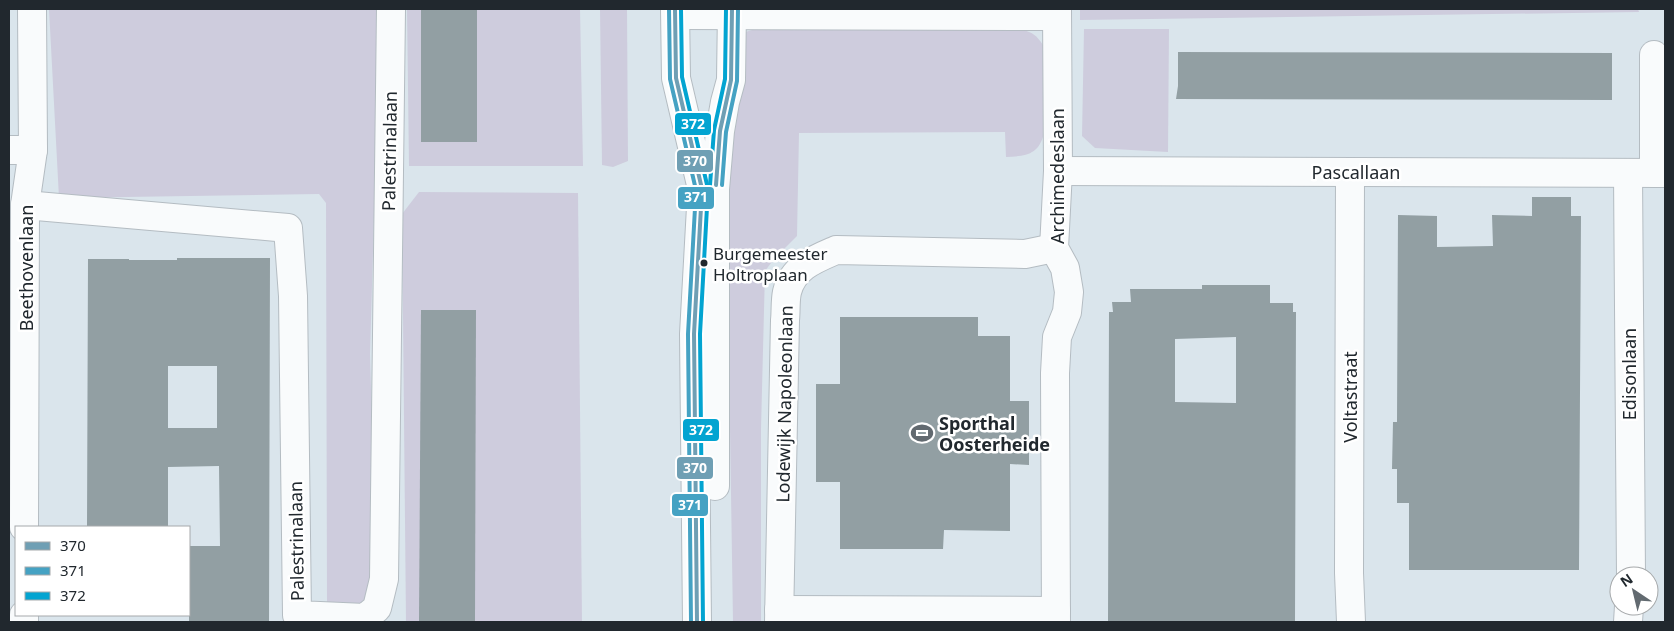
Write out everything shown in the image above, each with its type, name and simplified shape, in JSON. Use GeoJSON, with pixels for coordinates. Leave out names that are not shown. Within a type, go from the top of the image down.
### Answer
{"type":"FeatureCollection","features":[{"type":"Feature","properties":{"kind":"street","name":"Beethovenlaan"},"geometry":{"type":"LineString","coordinates":[[24,526],[25,205],[21,150],[32,9]]}},
{"type":"Feature","properties":{"kind":"street","name":"Palestrinalaan"},"geometry":{"type":"LineString","coordinates":[[25,205],[288,228],[293,296],[297,619],[364,618],[378,608],[384,579],[391,9]]}},
{"type":"Feature","properties":{"kind":"street"},"geometry":{"type":"LineString","coordinates":[[697,622],[694,334],[702,189],[676,78],[676,12],[1057,17]]}},
{"type":"Feature","properties":{"kind":"street"},"geometry":{"type":"LineString","coordinates":[[716,622],[715,189],[720,131],[731,80],[732,12]]}},
{"type":"Feature","properties":{"kind":"street","name":"Archimedeslaan"},"geometry":{"type":"LineString","coordinates":[[1056,616],[1055,373],[1057,337],[1067,312],[1069,292],[1065,268],[1054,248],[1058,171],[1057,17]]}},
{"type":"Feature","properties":{"kind":"street"},"geometry":{"type":"LineString","coordinates":[[1649,173],[1654,55]]}},
{"type":"Feature","properties":{"kind":"street","name":"Pascallaan"},"geometry":{"type":"LineString","coordinates":[[1058,171],[1649,173]]}},
{"type":"Feature","properties":{"kind":"street","name":"Voltastraat"},"geometry":{"type":"LineString","coordinates":[[1350,172],[1349,573],[1351,622]]}},
{"type":"Feature","properties":{"kind":"street","name":"Edisonlaan"},"geometry":{"type":"LineString","coordinates":[[1631,566],[1649,173]]}},
{"type":"Feature","properties":{"kind":"street","name":"Lodewijk Napoleonlaan"},"geometry":{"type":"LineString","coordinates":[[779,616],[785,320],[787,292],[797,272],[809,262],[836,250],[1026,254],[1054,248]]}},
{"type":"Feature","properties":{"kind":"street"},"geometry":{"type":"LineString","coordinates":[[779,616],[1056,616]]}},
{"type":"Feature","properties":{"kind":"shaded area"},"geometry":{"type":"Polygon","coordinates":[[[49,9],[380,9],[370,354],[374,599],[369,608],[327,603],[326,203],[319,194],[59,198],[49,9]]]}},
{"type":"Feature","properties":{"kind":"shaded area"},"geometry":{"type":"Polygon","coordinates":[[[407,9],[580,9],[583,166],[409,166],[407,9]]]}},
{"type":"Feature","properties":{"kind":"shaded area"},"geometry":{"type":"Polygon","coordinates":[[[600,9],[627,9],[628,161],[613,167],[602,165],[600,9]]]}},
{"type":"Feature","properties":{"kind":"shaded area"},"geometry":{"type":"Polygon","coordinates":[[[1080,9],[1638,9],[1639,12],[1080,20],[1080,9]]]}},
{"type":"Feature","properties":{"kind":"shaded area"},"geometry":{"type":"Polygon","coordinates":[[[1084,29],[1169,29],[1168,152],[1095,148],[1082,136],[1084,29]]]}},
{"type":"Feature","properties":{"kind":"shaded area"},"geometry":{"type":"Polygon","coordinates":[[[752,30],[1022,30],[1032,33],[1043,45],[1044,133],[1039,146],[1031,153],[1006,157],[1005,132],[799,133],[797,236],[765,271],[761,429],[761,622],[733,622],[726,171],[742,33],[752,30]]]}},
{"type":"Feature","properties":{"kind":"shaded area"},"geometry":{"type":"Polygon","coordinates":[[[419,192],[578,193],[582,622],[406,622],[402,214],[419,192]]]}},
{"type":"Feature","properties":{"kind":"building"},"geometry":{"type":"Polygon","coordinates":[[[421,9],[477,9],[477,142],[421,142],[421,9]]]}},
{"type":"Feature","properties":{"kind":"building"},"geometry":{"type":"Polygon","coordinates":[[[1178,52],[1612,53],[1612,100],[1176,99],[1178,52]]]}},
{"type":"Feature","properties":{"kind":"building"},"geometry":{"type":"Polygon","coordinates":[[[1532,197],[1571,197],[1571,216],[1581,216],[1579,570],[1409,570],[1409,503],[1397,503],[1397,469],[1392,469],[1393,422],[1397,422],[1398,215],[1437,216],[1437,247],[1493,246],[1492,215],[1532,216],[1532,197]]]}},
{"type":"Feature","properties":{"kind":"building"},"geometry":{"type":"Polygon","coordinates":[[[270,258],[269,622],[189,622],[190,546],[220,546],[219,466],[168,467],[168,526],[87,526],[88,259],[270,258]],[[168,366],[168,428],[217,428],[217,366],[168,366]]]}},
{"type":"Feature","properties":{"kind":"building"},"geometry":{"type":"Polygon","coordinates":[[[1202,285],[1270,285],[1270,303],[1293,303],[1293,312],[1296,312],[1295,622],[1108,622],[1109,312],[1113,312],[1112,302],[1131,302],[1130,289],[1202,289],[1202,285]],[[1236,337],[1175,339],[1175,402],[1236,403],[1236,337]]]}},
{"type":"Feature","properties":{"kind":"building"},"geometry":{"type":"Polygon","coordinates":[[[421,310],[476,310],[475,622],[419,622],[421,310]]]}},
{"type":"Feature","properties":{"kind":"building","name":"Sporthal Oosterheide"},"geometry":{"type":"Polygon","coordinates":[[[840,317],[978,317],[978,336],[1010,336],[1010,401],[1029,401],[1029,465],[1010,464],[1010,531],[944,530],[943,549],[840,549],[840,482],[816,482],[816,384],[840,384],[840,317]]]}},
{"type":"Feature","properties":{"kind":"transit line","name":"371"},"geometry":{"type":"LineString","coordinates":[[669,9],[670,79],[696,190],[688,334],[691,622]]}},
{"type":"Feature","properties":{"kind":"transit line","name":"370"},"geometry":{"type":"LineString","coordinates":[[675,9],[676,78],[702,189],[694,334],[697,622]]}},
{"type":"Feature","properties":{"kind":"transit line","name":"372"},"geometry":{"type":"LineString","coordinates":[[681,9],[682,77],[708,189],[700,334],[703,622]]}},
{"type":"Feature","properties":{"kind":"transit line","name":"372"},"geometry":{"type":"LineString","coordinates":[[710,185],[714,130],[725,79],[726,9]]}},
{"type":"Feature","properties":{"kind":"transit line","name":"370"},"geometry":{"type":"LineString","coordinates":[[716,185],[720,131],[731,80],[732,9]]}},
{"type":"Feature","properties":{"kind":"transit line","name":"371"},"geometry":{"type":"LineString","coordinates":[[722,185],[726,132],[737,81],[738,9]]}},
{"type":"Feature","properties":{"kind":"place","name":"Burgemeester Holtroplaan"},"geometry":{"type":"Point","coordinates":[704,263]}},
{"type":"Feature","properties":{"kind":"place","name":"Sporthal Oosterheide"},"geometry":{"type":"Point","coordinates":[922,433]}}]}
